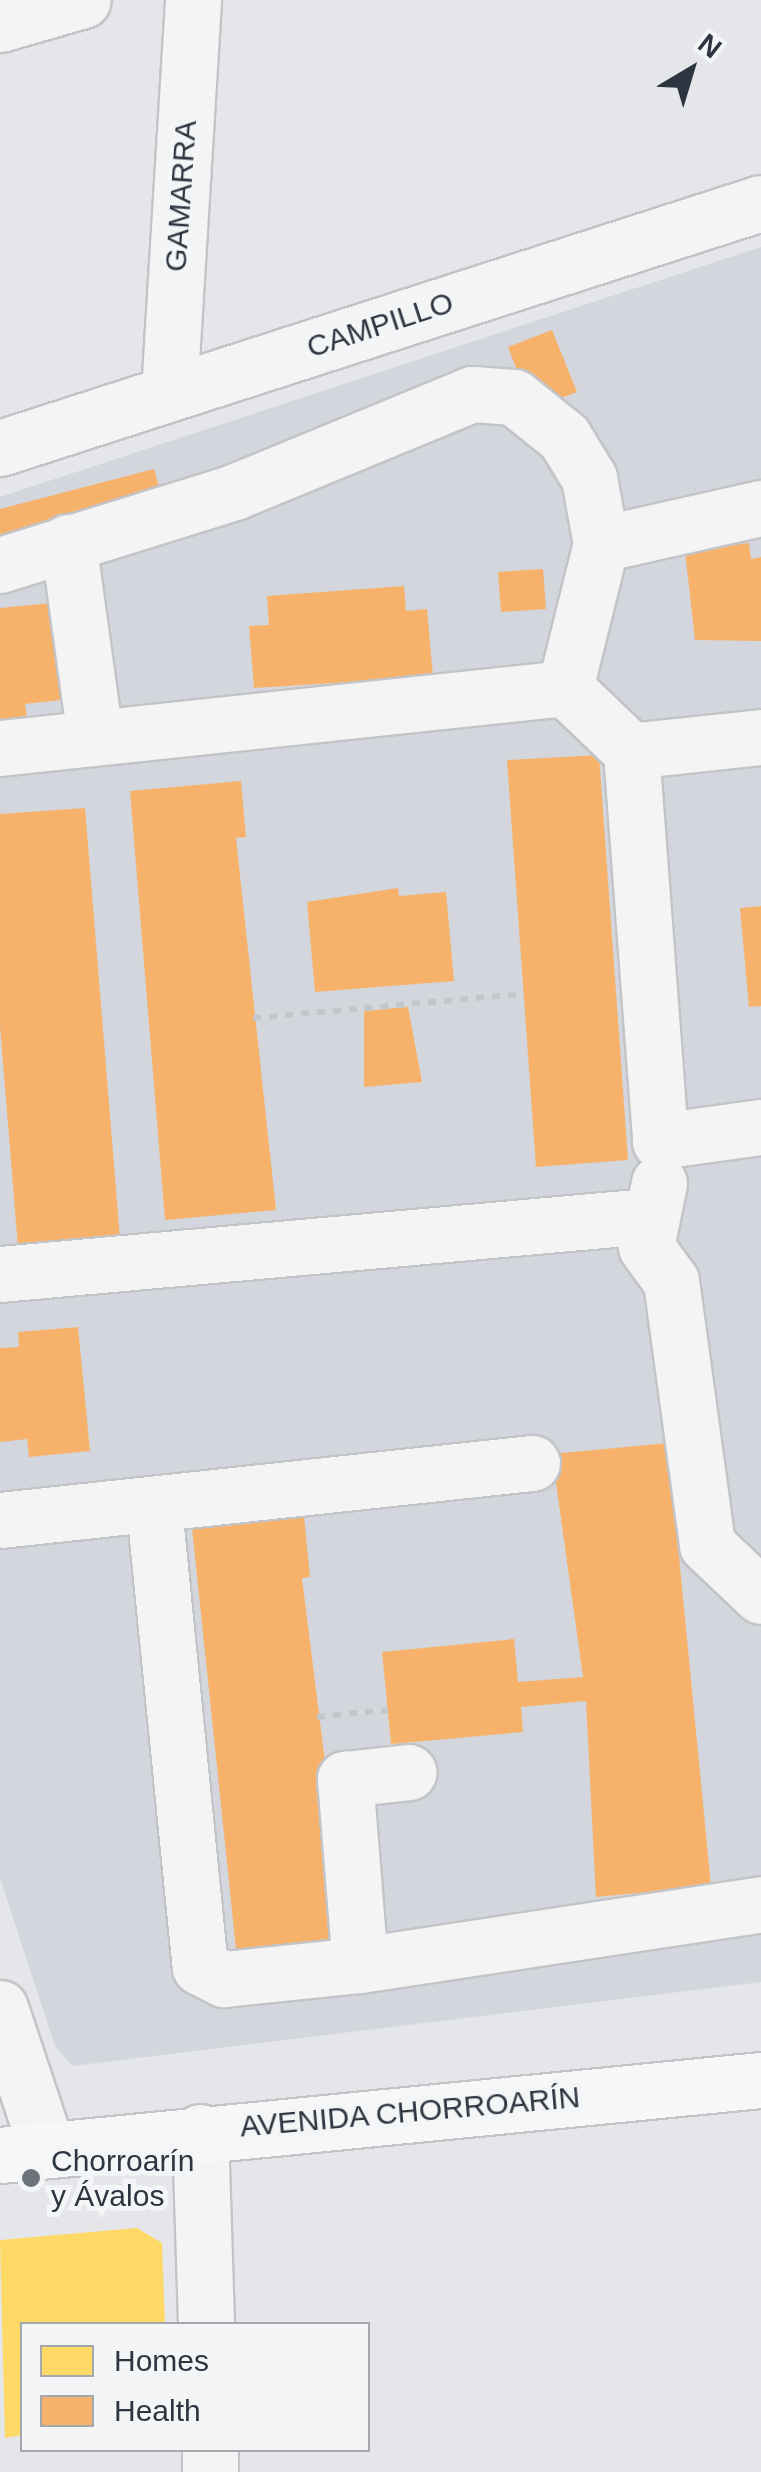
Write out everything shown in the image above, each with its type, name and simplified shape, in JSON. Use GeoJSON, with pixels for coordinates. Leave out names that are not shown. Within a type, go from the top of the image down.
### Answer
{"type":"FeatureCollection","features":[{"type":"Feature","properties":{"kind":"main road","name":"AVENIDA CHORROARÍN"},"geometry":{"type":"LineString","coordinates":[[23,2152],[761,2080]]}},
{"type":"Feature","properties":{"kind":"street"},"geometry":{"type":"LineString","coordinates":[[0,24],[83,0]]}},
{"type":"Feature","properties":{"kind":"street","name":"GAMARRA"},"geometry":{"type":"LineString","coordinates":[[169,392],[194,0]]}},
{"type":"Feature","properties":{"kind":"street","name":"CAMPILLO"},"geometry":{"type":"LineString","coordinates":[[0,448],[761,203]]}},
{"type":"Feature","properties":{"kind":"street"},"geometry":{"type":"LineString","coordinates":[[0,565],[234,492],[472,394],[514,397],[564,437],[589,478],[601,544],[565,688]]}},
{"type":"Feature","properties":{"kind":"street"},"geometry":{"type":"LineString","coordinates":[[601,544],[761,508]]}},
{"type":"Feature","properties":{"kind":"street"},"geometry":{"type":"LineString","coordinates":[[68,542],[95,737]]}},
{"type":"Feature","properties":{"kind":"street"},"geometry":{"type":"LineString","coordinates":[[0,748],[565,688],[632,751],[662,1176],[647,1216],[646,1247],[671,1281],[706,1545],[761,1596]]}},
{"type":"Feature","properties":{"kind":"street"},"geometry":{"type":"LineString","coordinates":[[632,751],[761,737]]}},
{"type":"Feature","properties":{"kind":"street"},"geometry":{"type":"LineString","coordinates":[[660,1141],[761,1127]]}},
{"type":"Feature","properties":{"kind":"street"},"geometry":{"type":"LineString","coordinates":[[0,1274],[647,1216]]}},
{"type":"Feature","properties":{"kind":"street"},"geometry":{"type":"LineString","coordinates":[[0,1520],[154,1508],[532,1462]]}},
{"type":"Feature","properties":{"kind":"street"},"geometry":{"type":"LineString","coordinates":[[154,1508],[193,1954],[224,1979],[360,1965],[761,1904]]}},
{"type":"Feature","properties":{"kind":"street"},"geometry":{"type":"LineString","coordinates":[[360,1965],[345,1779],[409,1772]]}},
{"type":"Feature","properties":{"kind":"street"},"geometry":{"type":"LineString","coordinates":[[0,2008],[23,2152]]}},
{"type":"Feature","properties":{"kind":"street"},"geometry":{"type":"LineString","coordinates":[[200,2132],[206,2322]]}},
{"type":"Feature","properties":{"kind":"path"},"geometry":{"type":"LineString","coordinates":[[253,1018],[524,994]]}},
{"type":"Feature","properties":{"kind":"path"},"geometry":{"type":"LineString","coordinates":[[317,1717],[388,1710]]}},
{"type":"Feature","properties":{"kind":"shaded area"},"geometry":{"type":"Polygon","coordinates":[[[761,247],[761,1982],[72,2066],[55,2046],[0,1878],[0,497],[761,247]]]}},
{"type":"Feature","properties":{"kind":"building: Homes"},"geometry":{"type":"Polygon","coordinates":[[[137,2228],[162,2243],[165,2322],[20,2322],[20,2435],[5,2438],[0,2240],[137,2228]]]}},
{"type":"Feature","properties":{"kind":"building: Health"},"geometry":{"type":"Polygon","coordinates":[[[552,330],[577,392],[532,409],[508,347],[552,330]]]}},
{"type":"Feature","properties":{"kind":"building: Health"},"geometry":{"type":"Polygon","coordinates":[[[154,469],[166,512],[0,555],[0,509],[154,469]]]}},
{"type":"Feature","properties":{"kind":"building: Health"},"geometry":{"type":"Polygon","coordinates":[[[749,543],[751,559],[761,557],[761,641],[695,640],[685,551],[749,543]]]}},
{"type":"Feature","properties":{"kind":"building: Health"},"geometry":{"type":"Polygon","coordinates":[[[543,569],[546,609],[501,612],[498,572],[543,569]]]}},
{"type":"Feature","properties":{"kind":"building: Health"},"geometry":{"type":"Polygon","coordinates":[[[404,586],[406,611],[427,609],[433,677],[254,688],[249,626],[269,625],[267,596],[404,586]]]}},
{"type":"Feature","properties":{"kind":"building: Health"},"geometry":{"type":"Polygon","coordinates":[[[52,603],[61,700],[25,704],[28,728],[0,731],[0,608],[52,603]]]}},
{"type":"Feature","properties":{"kind":"building: Health"},"geometry":{"type":"Polygon","coordinates":[[[599,755],[628,1160],[536,1167],[507,760],[599,755]]]}},
{"type":"Feature","properties":{"kind":"building: Health"},"geometry":{"type":"Polygon","coordinates":[[[241,781],[246,837],[236,838],[276,1210],[165,1220],[130,791],[241,781]]]}},
{"type":"Feature","properties":{"kind":"building: Health"},"geometry":{"type":"Polygon","coordinates":[[[85,808],[120,1239],[18,1247],[0,1026],[0,814],[85,808]]]}},
{"type":"Feature","properties":{"kind":"building: Health"},"geometry":{"type":"Polygon","coordinates":[[[398,888],[399,896],[446,892],[454,981],[315,992],[307,902],[398,888]]]}},
{"type":"Feature","properties":{"kind":"building: Health"},"geometry":{"type":"Polygon","coordinates":[[[761,906],[761,1006],[749,1007],[740,908],[761,906]]]}},
{"type":"Feature","properties":{"kind":"building: Health"},"geometry":{"type":"Polygon","coordinates":[[[408,1007],[422,1082],[364,1087],[364,1011],[408,1007]]]}},
{"type":"Feature","properties":{"kind":"building: Health"},"geometry":{"type":"Polygon","coordinates":[[[78,1327],[90,1451],[29,1457],[27,1439],[0,1442],[0,1348],[19,1347],[18,1332],[78,1327]]]}},
{"type":"Feature","properties":{"kind":"building: Health"},"geometry":{"type":"Polygon","coordinates":[[[668,1443],[711,1886],[596,1897],[586,1701],[521,1707],[523,1732],[391,1744],[382,1652],[514,1639],[518,1682],[583,1677],[552,1454],[668,1443]]]}},
{"type":"Feature","properties":{"kind":"building: Health"},"geometry":{"type":"Polygon","coordinates":[[[303,1507],[310,1577],[302,1578],[347,1938],[236,1949],[191,1518],[303,1507]]]}},
{"type":"Feature","properties":{"kind":"place","name":"Chorroarín y Ávalos"},"geometry":{"type":"Point","coordinates":[31,2178]}}]}
